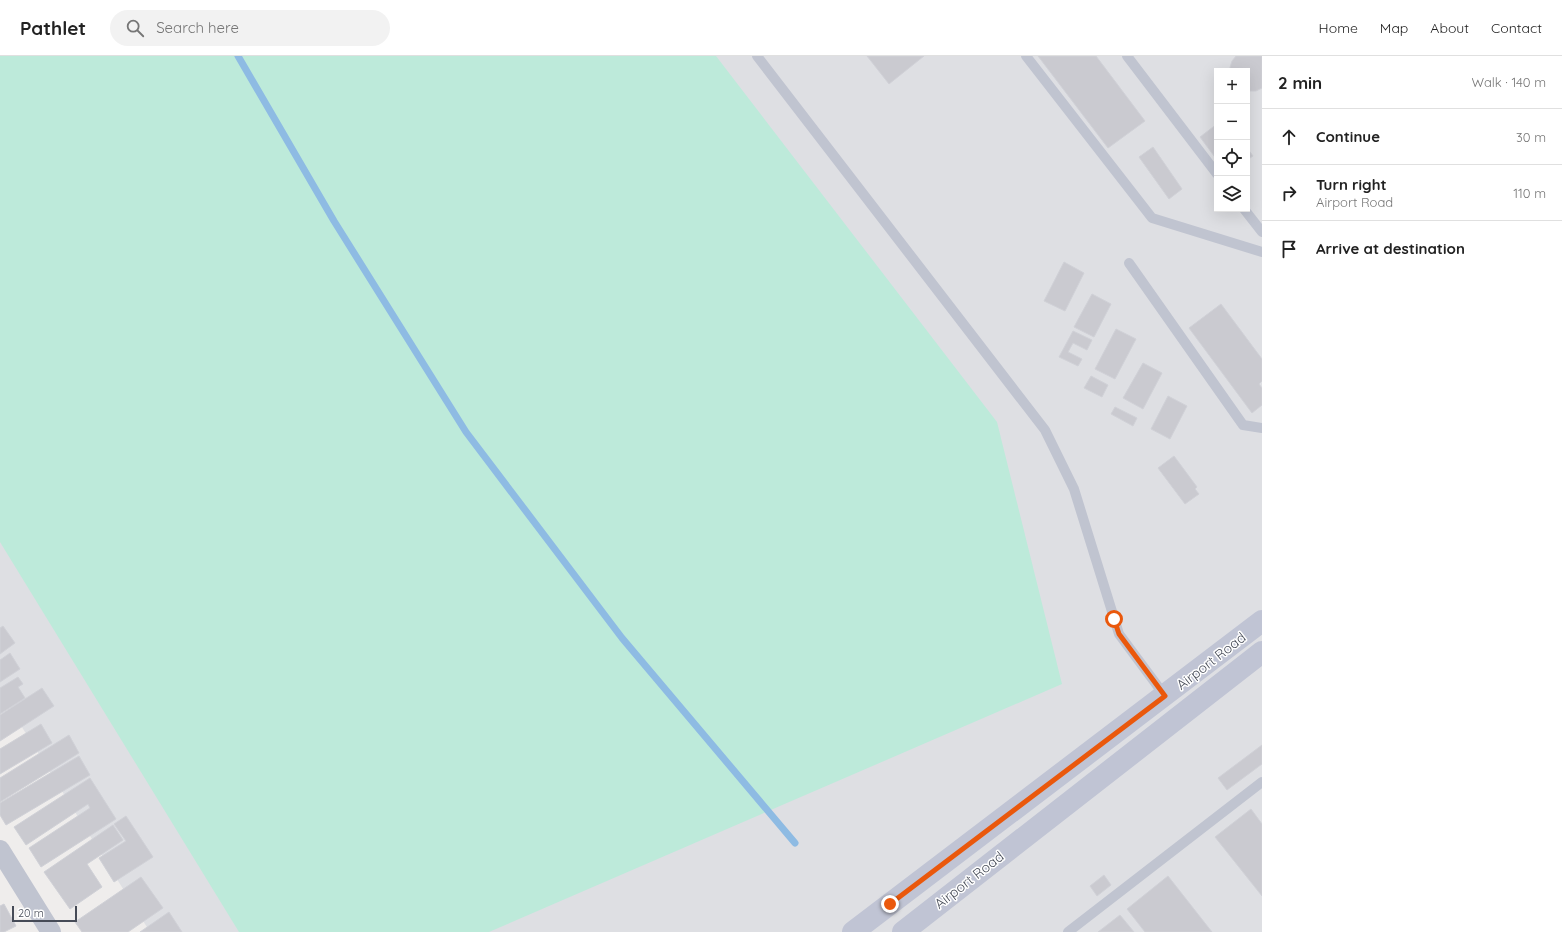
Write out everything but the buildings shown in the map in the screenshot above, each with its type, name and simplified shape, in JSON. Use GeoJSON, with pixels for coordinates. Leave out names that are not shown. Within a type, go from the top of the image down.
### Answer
{"type":"FeatureCollection","features":[{"type":"Feature","properties":{"kind":"main road","name":"Airport Road"},"geometry":{"type":"LineString","coordinates":[[853,932],[1262,622]]}},
{"type":"Feature","properties":{"kind":"main road","name":"Airport Road"},"geometry":{"type":"LineString","coordinates":[[903,932],[1262,652]]}},
{"type":"Feature","properties":{"kind":"street"},"geometry":{"type":"LineString","coordinates":[[0,850],[51,932]]}},
{"type":"Feature","properties":{"kind":"lane"},"geometry":{"type":"LineString","coordinates":[[757,56],[1045,430],[1074,489],[1119,634],[1165,696]]}},
{"type":"Feature","properties":{"kind":"lane"},"geometry":{"type":"LineString","coordinates":[[1026,56],[1152,218],[1262,252]]}},
{"type":"Feature","properties":{"kind":"lane"},"geometry":{"type":"LineString","coordinates":[[1127,56],[1214,170]]}},
{"type":"Feature","properties":{"kind":"lane"},"geometry":{"type":"LineString","coordinates":[[1246,212],[1262,232]]}},
{"type":"Feature","properties":{"kind":"lane"},"geometry":{"type":"LineString","coordinates":[[1129,263],[1243,425],[1262,428]]}},
{"type":"Feature","properties":{"kind":"lane"},"geometry":{"type":"LineString","coordinates":[[1068,932],[1262,782]]}},
{"type":"Feature","properties":{"kind":"shaded area"},"geometry":{"type":"Polygon","coordinates":[[[0,56],[1262,56],[1262,932],[150,932],[0,692],[0,56]]]}},
{"type":"Feature","properties":{"kind":"green space"},"geometry":{"type":"Polygon","coordinates":[[[0,56],[716,56],[997,422],[1062,684],[489,932],[239,932],[0,542],[0,56]]]}},
{"type":"Feature","properties":{"kind":"waterway"},"geometry":{"type":"LineString","coordinates":[[238,56],[334,221],[466,432],[622,638],[795,843]]}},
{"type":"Feature","properties":{"kind":"route"},"geometry":{"type":"LineString","coordinates":[[890,904],[1165,696],[1119,634],[1114,619]]}}]}
